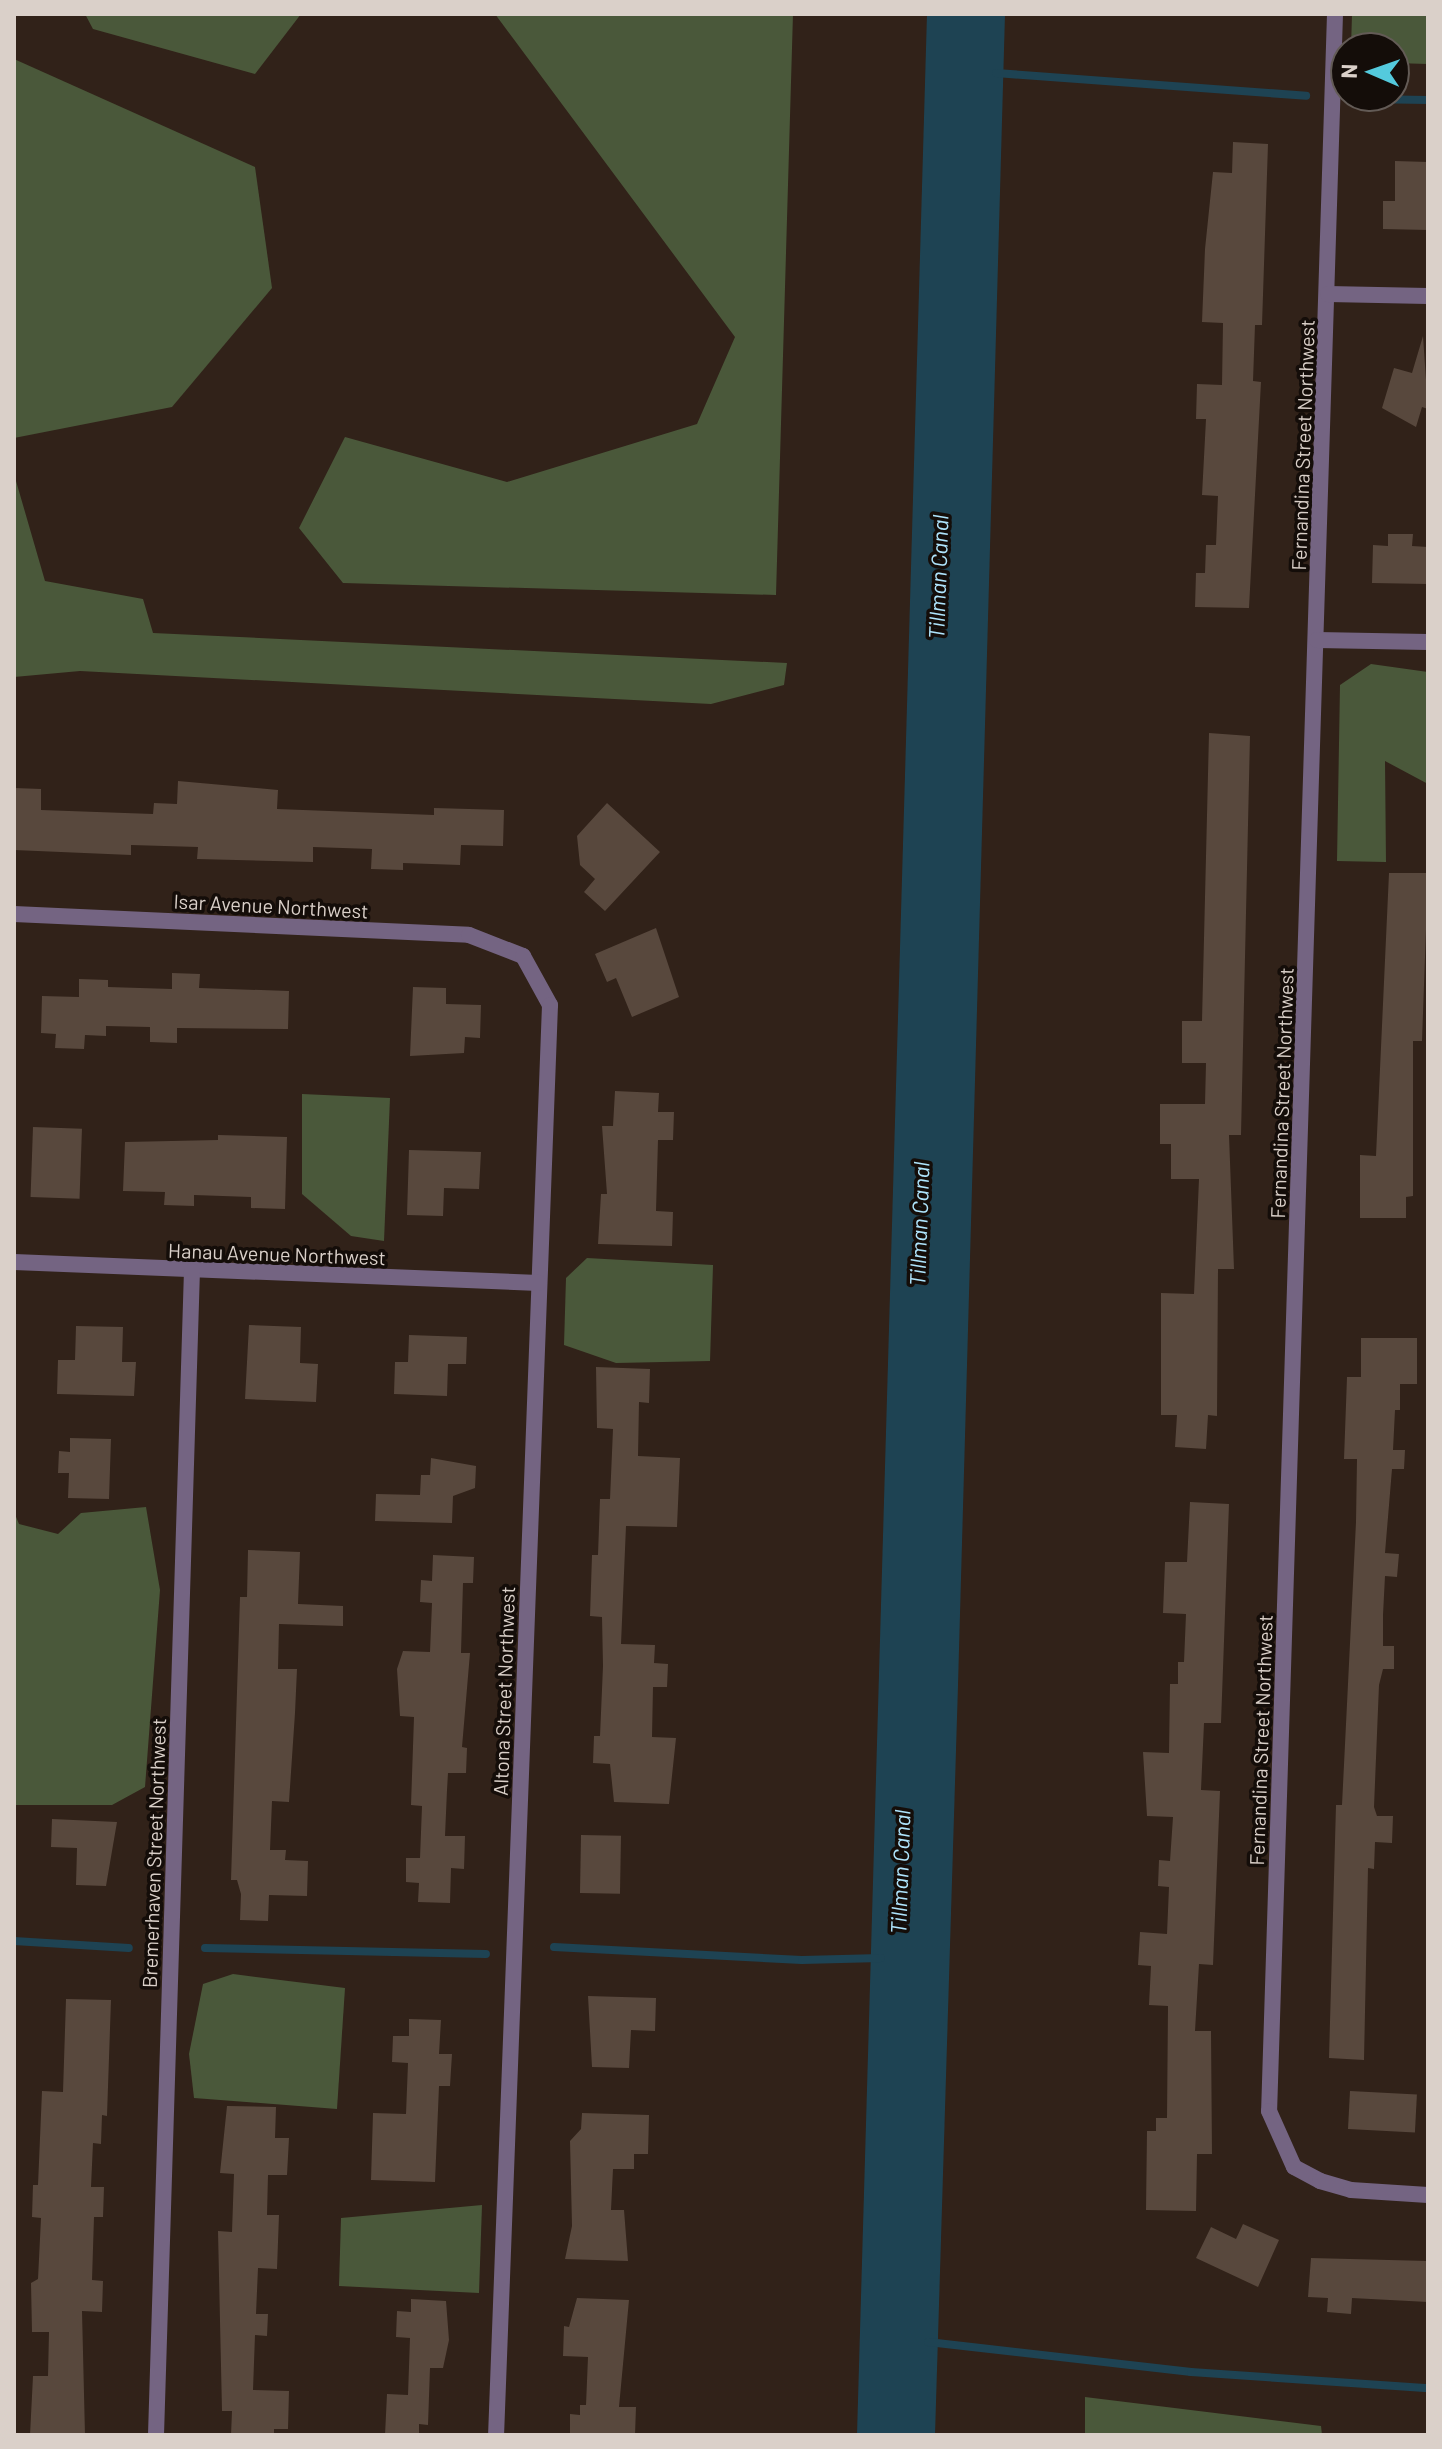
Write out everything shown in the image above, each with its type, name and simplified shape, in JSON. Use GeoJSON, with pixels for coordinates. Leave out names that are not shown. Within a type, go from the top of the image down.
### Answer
{"type":"FeatureCollection","features":[{"type":"Feature","properties":{"kind":"street","name":"Fernandina Street Northwest"},"geometry":{"type":"LineString","coordinates":[[1335,14],[1269,2111],[1294,2167],[1351,2190],[1428,2195]]}},
{"type":"Feature","properties":{"kind":"street"},"geometry":{"type":"LineString","coordinates":[[1328,294],[1428,296]]}},
{"type":"Feature","properties":{"kind":"street"},"geometry":{"type":"LineString","coordinates":[[1317,640],[1428,642]]}},
{"type":"Feature","properties":{"kind":"street","name":"Isar Avenue Northwest"},"geometry":{"type":"LineString","coordinates":[[14,914],[469,935],[523,956]]}},
{"type":"Feature","properties":{"kind":"street","name":"Altona Street Northwest"},"geometry":{"type":"LineString","coordinates":[[496,2435],[550,1005],[523,956]]}},
{"type":"Feature","properties":{"kind":"street","name":"Hanau Avenue Northwest"},"geometry":{"type":"LineString","coordinates":[[14,1262],[192,1272],[539,1283]]}},
{"type":"Feature","properties":{"kind":"street","name":"Bremerhaven Street Northwest"},"geometry":{"type":"LineString","coordinates":[[156,2435],[192,1272]]}},
{"type":"Feature","properties":{"kind":"green space"},"geometry":{"type":"Polygon","coordinates":[[[85,14],[301,14],[255,74],[93,29],[85,14]]]}},
{"type":"Feature","properties":{"kind":"green space"},"geometry":{"type":"Polygon","coordinates":[[[495,14],[793,14],[776,595],[343,583],[299,528],[345,437],[507,482],[697,424],[735,337],[495,14]]]}},
{"type":"Feature","properties":{"kind":"green space"},"geometry":{"type":"Polygon","coordinates":[[[1352,14],[1428,14],[1428,64],[1410,63],[1410,32],[1351,32],[1352,14]]]}},
{"type":"Feature","properties":{"kind":"green space"},"geometry":{"type":"Polygon","coordinates":[[[14,59],[255,167],[272,288],[172,407],[14,438],[14,59]]]}},
{"type":"Feature","properties":{"kind":"green space"},"geometry":{"type":"Polygon","coordinates":[[[14,474],[45,581],[143,599],[153,633],[787,663],[784,685],[711,704],[80,671],[14,677],[14,474]]]}},
{"type":"Feature","properties":{"kind":"green space"},"geometry":{"type":"Polygon","coordinates":[[[1371,664],[1428,672],[1428,784],[1385,761],[1386,862],[1337,861],[1340,685],[1371,664]]]}},
{"type":"Feature","properties":{"kind":"green space"},"geometry":{"type":"Polygon","coordinates":[[[302,1094],[390,1098],[384,1241],[351,1236],[302,1194],[302,1094]]]}},
{"type":"Feature","properties":{"kind":"green space"},"geometry":{"type":"Polygon","coordinates":[[[587,1258],[713,1265],[710,1361],[616,1363],[564,1345],[566,1278],[587,1258]]]}},
{"type":"Feature","properties":{"kind":"green space"},"geometry":{"type":"Polygon","coordinates":[[[146,1507],[160,1590],[145,1787],[112,1805],[14,1805],[14,1512],[19,1524],[58,1534],[81,1513],[146,1507]]]}},
{"type":"Feature","properties":{"kind":"green space"},"geometry":{"type":"Polygon","coordinates":[[[233,1974],[345,1988],[337,2109],[194,2098],[189,2054],[203,1984],[233,1974]]]}},
{"type":"Feature","properties":{"kind":"green space"},"geometry":{"type":"Polygon","coordinates":[[[482,2205],[479,2293],[339,2286],[341,2218],[482,2205]]]}},
{"type":"Feature","properties":{"kind":"green space"},"geometry":{"type":"Polygon","coordinates":[[[1085,2397],[1321,2426],[1322,2435],[1085,2435],[1085,2397]]]}},
{"type":"Feature","properties":{"kind":"water","name":"Tillman Canal"},"geometry":{"type":"Polygon","coordinates":[[[927,14],[1005,14],[958,1685],[935,2435],[857,2435],[927,14]]]}},
{"type":"Feature","properties":{"kind":"building"},"geometry":{"type":"Polygon","coordinates":[[[1233,142],[1268,144],[1262,325],[1255,325],[1253,381],[1261,382],[1249,608],[1195,607],[1196,573],[1205,573],[1206,545],[1216,545],[1218,496],[1202,495],[1206,419],[1196,419],[1197,384],[1222,385],[1223,323],[1202,322],[1205,249],[1213,172],[1232,173],[1233,142]]]}},
{"type":"Feature","properties":{"kind":"building"},"geometry":{"type":"Polygon","coordinates":[[[1395,161],[1428,162],[1428,230],[1383,229],[1383,201],[1395,201],[1395,161]]]}},
{"type":"Feature","properties":{"kind":"building"},"geometry":{"type":"Polygon","coordinates":[[[1423,336],[1428,409],[1422,407],[1416,427],[1382,408],[1394,368],[1412,373],[1423,336]]]}},
{"type":"Feature","properties":{"kind":"building"},"geometry":{"type":"Polygon","coordinates":[[[1388,534],[1413,534],[1412,546],[1428,547],[1428,584],[1372,583],[1373,545],[1388,546],[1388,534]]]}},
{"type":"Feature","properties":{"kind":"building"},"geometry":{"type":"Polygon","coordinates":[[[1209,733],[1250,736],[1241,1135],[1229,1135],[1234,1269],[1218,1269],[1217,1416],[1208,1415],[1206,1449],[1175,1447],[1177,1415],[1161,1415],[1161,1293],[1194,1294],[1199,1179],[1171,1179],[1171,1144],[1160,1144],[1160,1104],[1205,1104],[1206,1063],[1182,1063],[1182,1021],[1202,1021],[1209,733]]]}},
{"type":"Feature","properties":{"kind":"building"},"geometry":{"type":"Polygon","coordinates":[[[178,781],[278,790],[277,809],[434,815],[434,808],[504,810],[503,846],[461,845],[460,865],[403,863],[403,870],[371,869],[372,849],[313,847],[313,862],[197,859],[198,847],[131,845],[131,855],[14,850],[14,788],[41,789],[41,810],[153,814],[154,803],[177,804],[178,781]]]}},
{"type":"Feature","properties":{"kind":"building"},"geometry":{"type":"Polygon","coordinates":[[[607,803],[660,852],[605,911],[584,892],[595,879],[580,865],[577,836],[607,803]]]}},
{"type":"Feature","properties":{"kind":"building"},"geometry":{"type":"Polygon","coordinates":[[[1389,873],[1428,873],[1422,1041],[1413,1041],[1413,1196],[1406,1197],[1406,1218],[1360,1218],[1360,1155],[1376,1156],[1389,873]]]}},
{"type":"Feature","properties":{"kind":"building"},"geometry":{"type":"Polygon","coordinates":[[[656,928],[679,997],[632,1017],[616,978],[607,982],[595,954],[656,928]]]}},
{"type":"Feature","properties":{"kind":"building"},"geometry":{"type":"Polygon","coordinates":[[[172,973],[200,974],[199,988],[289,991],[288,1029],[177,1028],[177,1043],[150,1042],[150,1027],[106,1026],[106,1036],[85,1035],[84,1049],[55,1048],[56,1034],[41,1033],[42,996],[79,997],[79,979],[108,980],[108,987],[172,989],[172,973]]]}},
{"type":"Feature","properties":{"kind":"building"},"geometry":{"type":"Polygon","coordinates":[[[413,987],[446,988],[446,1004],[481,1005],[480,1038],[465,1037],[464,1053],[410,1056],[413,987]]]}},
{"type":"Feature","properties":{"kind":"building"},"geometry":{"type":"Polygon","coordinates":[[[615,1091],[659,1093],[658,1112],[674,1112],[673,1140],[658,1140],[656,1211],[673,1212],[672,1246],[598,1244],[601,1194],[607,1194],[602,1126],[613,1126],[615,1091]]]}},
{"type":"Feature","properties":{"kind":"building"},"geometry":{"type":"Polygon","coordinates":[[[33,1127],[82,1129],[80,1199],[31,1197],[33,1127]]]}},
{"type":"Feature","properties":{"kind":"building"},"geometry":{"type":"Polygon","coordinates":[[[218,1135],[287,1137],[285,1209],[251,1208],[251,1197],[194,1195],[194,1206],[164,1205],[165,1192],[123,1191],[125,1142],[218,1140],[218,1135]]]}},
{"type":"Feature","properties":{"kind":"building"},"geometry":{"type":"Polygon","coordinates":[[[409,1150],[481,1152],[479,1189],[444,1188],[443,1216],[407,1215],[409,1150]]]}},
{"type":"Feature","properties":{"kind":"building"},"geometry":{"type":"Polygon","coordinates":[[[249,1325],[301,1327],[300,1363],[318,1364],[316,1402],[245,1399],[249,1325]]]}},
{"type":"Feature","properties":{"kind":"building"},"geometry":{"type":"Polygon","coordinates":[[[76,1326],[123,1327],[122,1362],[136,1362],[134,1396],[57,1394],[58,1360],[75,1360],[76,1326]]]}},
{"type":"Feature","properties":{"kind":"building"},"geometry":{"type":"Polygon","coordinates":[[[409,1335],[467,1337],[466,1364],[448,1364],[447,1396],[394,1394],[395,1362],[408,1362],[409,1335]]]}},
{"type":"Feature","properties":{"kind":"building"},"geometry":{"type":"Polygon","coordinates":[[[1361,1338],[1417,1338],[1417,1384],[1400,1384],[1400,1410],[1395,1410],[1393,1450],[1405,1450],[1404,1469],[1392,1469],[1385,1553],[1399,1554],[1397,1577],[1385,1576],[1383,1615],[1383,1646],[1394,1646],[1394,1669],[1383,1669],[1379,1685],[1374,1807],[1377,1816],[1393,1816],[1392,1843],[1375,1842],[1374,1869],[1368,1868],[1364,2060],[1329,2058],[1336,1805],[1342,1805],[1356,1522],[1357,1459],[1344,1459],[1347,1377],[1361,1377],[1361,1338]]]}},
{"type":"Feature","properties":{"kind":"building"},"geometry":{"type":"Polygon","coordinates":[[[596,1367],[650,1369],[649,1403],[639,1402],[638,1456],[680,1458],[677,1527],[626,1526],[621,1644],[655,1645],[654,1663],[668,1664],[667,1687],[653,1687],[652,1737],[676,1738],[669,1804],[614,1802],[610,1764],[593,1763],[594,1736],[600,1736],[603,1666],[602,1617],[590,1616],[592,1555],[598,1555],[600,1499],[610,1499],[613,1429],[597,1428],[596,1367]]]}},
{"type":"Feature","properties":{"kind":"building"},"geometry":{"type":"Polygon","coordinates":[[[70,1438],[111,1439],[109,1499],[68,1498],[69,1473],[58,1473],[59,1451],[70,1452],[70,1438]]]}},
{"type":"Feature","properties":{"kind":"building"},"geometry":{"type":"Polygon","coordinates":[[[431,1458],[476,1466],[475,1488],[453,1496],[452,1523],[375,1521],[376,1494],[420,1495],[421,1475],[430,1475],[431,1458]]]}},
{"type":"Feature","properties":{"kind":"building"},"geometry":{"type":"Polygon","coordinates":[[[1190,1502],[1229,1504],[1221,1723],[1204,1723],[1201,1790],[1220,1791],[1213,1965],[1199,1964],[1195,2031],[1211,2031],[1212,2154],[1197,2154],[1196,2211],[1146,2210],[1147,2131],[1156,2131],[1156,2118],[1167,2118],[1168,2006],[1149,2005],[1151,1966],[1138,1965],[1140,1932],[1167,1934],[1169,1887],[1158,1886],[1159,1860],[1170,1861],[1173,1817],[1147,1816],[1143,1752],[1169,1753],[1170,1684],[1178,1684],[1178,1662],[1184,1662],[1186,1614],[1163,1613],[1165,1562],[1187,1562],[1190,1502]]]}},
{"type":"Feature","properties":{"kind":"building"},"geometry":{"type":"Polygon","coordinates":[[[248,1550],[300,1552],[298,1604],[343,1606],[343,1626],[279,1624],[278,1669],[297,1669],[289,1802],[272,1801],[270,1850],[286,1850],[285,1860],[308,1861],[307,1896],[269,1895],[268,1921],[240,1920],[241,1894],[237,1880],[231,1880],[240,1597],[247,1597],[248,1550]]]}},
{"type":"Feature","properties":{"kind":"building"},"geometry":{"type":"Polygon","coordinates":[[[433,1555],[474,1557],[473,1583],[463,1583],[461,1653],[470,1653],[462,1747],[467,1748],[466,1773],[448,1773],[445,1836],[465,1836],[464,1869],[451,1868],[450,1903],[418,1902],[419,1883],[406,1882],[406,1858],[420,1858],[422,1806],[411,1805],[414,1717],[400,1716],[397,1669],[403,1651],[430,1652],[432,1603],[420,1602],[421,1580],[432,1581],[433,1555]]]}},
{"type":"Feature","properties":{"kind":"building"},"geometry":{"type":"Polygon","coordinates":[[[52,1819],[117,1822],[106,1886],[76,1885],[77,1848],[51,1847],[52,1819]]]}},
{"type":"Feature","properties":{"kind":"building"},"geometry":{"type":"Polygon","coordinates":[[[581,1835],[621,1836],[620,1894],[580,1893],[581,1835]]]}},
{"type":"Feature","properties":{"kind":"building"},"geometry":{"type":"Polygon","coordinates":[[[588,1996],[656,1998],[655,2031],[631,2030],[629,2068],[592,2067],[588,1996]]]}},
{"type":"Feature","properties":{"kind":"building"},"geometry":{"type":"Polygon","coordinates":[[[66,1999],[111,2000],[107,2116],[102,2115],[101,2144],[93,2143],[91,2187],[104,2187],[103,2217],[94,2217],[92,2280],[103,2281],[102,2312],[82,2311],[85,2435],[30,2435],[33,2376],[48,2376],[49,2332],[32,2332],[31,2283],[38,2279],[41,2218],[32,2217],[33,2185],[38,2185],[42,2091],[63,2092],[66,1999]]]}},
{"type":"Feature","properties":{"kind":"building"},"geometry":{"type":"Polygon","coordinates":[[[409,2019],[441,2020],[439,2054],[452,2054],[450,2086],[439,2086],[435,2182],[371,2180],[373,2113],[406,2114],[408,2063],[392,2062],[393,2036],[409,2036],[409,2019]]]}},
{"type":"Feature","properties":{"kind":"building"},"geometry":{"type":"Polygon","coordinates":[[[1350,2091],[1417,2095],[1415,2132],[1348,2129],[1350,2091]]]}},
{"type":"Feature","properties":{"kind":"building"},"geometry":{"type":"Polygon","coordinates":[[[227,2106],[276,2107],[275,2138],[289,2138],[287,2175],[268,2175],[267,2215],[279,2215],[277,2269],[258,2268],[256,2314],[268,2314],[267,2336],[255,2335],[253,2390],[289,2391],[288,2429],[274,2429],[274,2435],[231,2435],[232,2411],[222,2411],[218,2231],[232,2232],[234,2174],[220,2173],[227,2106]]]}},
{"type":"Feature","properties":{"kind":"building"},"geometry":{"type":"Polygon","coordinates":[[[582,2113],[649,2115],[648,2154],[634,2154],[634,2169],[613,2169],[611,2210],[624,2210],[628,2261],[565,2259],[572,2226],[570,2141],[581,2129],[582,2113]]]}},
{"type":"Feature","properties":{"kind":"building"},"geometry":{"type":"Polygon","coordinates":[[[1243,2224],[1279,2240],[1258,2287],[1196,2258],[1211,2227],[1236,2239],[1243,2224]]]}},
{"type":"Feature","properties":{"kind":"building"},"geometry":{"type":"Polygon","coordinates":[[[1311,2258],[1428,2261],[1428,2302],[1352,2298],[1351,2314],[1327,2312],[1328,2298],[1308,2297],[1311,2258]]]}},
{"type":"Feature","properties":{"kind":"building"},"geometry":{"type":"Polygon","coordinates":[[[577,2298],[629,2300],[619,2407],[636,2407],[635,2435],[570,2435],[570,2414],[580,2415],[580,2405],[586,2405],[588,2357],[563,2356],[564,2326],[569,2327],[577,2298]]]}},
{"type":"Feature","properties":{"kind":"building"},"geometry":{"type":"Polygon","coordinates":[[[411,2299],[446,2301],[449,2340],[443,2368],[430,2368],[428,2425],[419,2424],[419,2435],[385,2435],[387,2394],[408,2395],[410,2338],[396,2337],[397,2311],[411,2312],[411,2299]]]}},
{"type":"Feature","properties":{"kind":"waterway"},"geometry":{"type":"LineString","coordinates":[[996,73],[1306,96]]}},
{"type":"Feature","properties":{"kind":"waterway"},"geometry":{"type":"LineString","coordinates":[[1410,100],[1428,100]]}},
{"type":"Feature","properties":{"kind":"waterway"},"geometry":{"type":"LineString","coordinates":[[14,1941],[129,1948]]}},
{"type":"Feature","properties":{"kind":"waterway"},"geometry":{"type":"LineString","coordinates":[[554,1947],[802,1960],[881,1958]]}},
{"type":"Feature","properties":{"kind":"waterway"},"geometry":{"type":"LineString","coordinates":[[205,1948],[486,1954]]}},
{"type":"Feature","properties":{"kind":"waterway"},"geometry":{"type":"LineString","coordinates":[[928,2342],[1191,2372],[1428,2388]]}}]}
